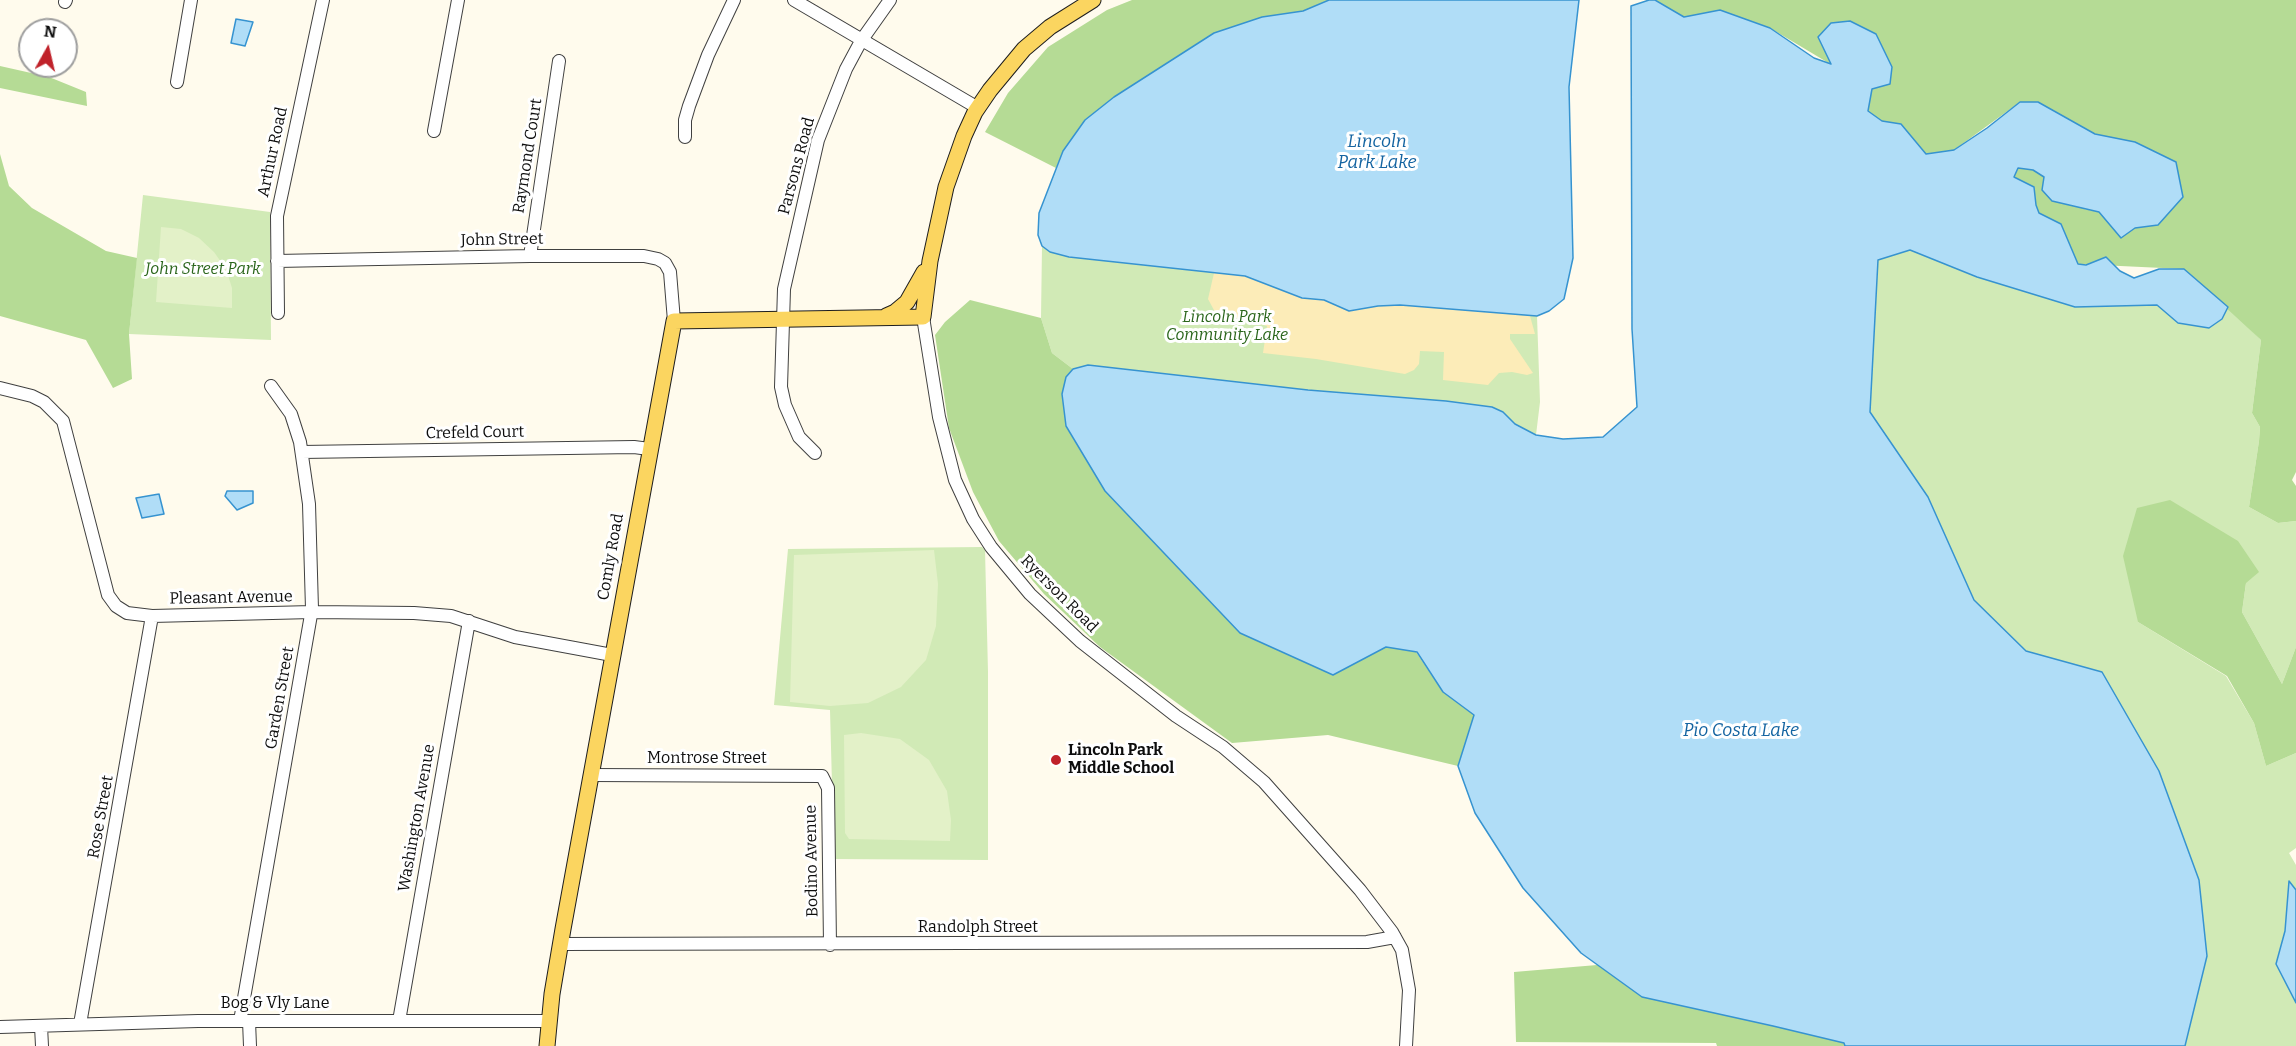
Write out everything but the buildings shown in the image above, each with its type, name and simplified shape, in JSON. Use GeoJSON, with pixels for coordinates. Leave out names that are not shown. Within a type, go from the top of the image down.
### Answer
{"type":"FeatureCollection","features":[{"type":"Feature","properties":{"kind":"main road","name":"Ryerson Road"},"geometry":{"type":"LineString","coordinates":[[923,317],[936,232],[954,161],[978,108],[1006,68],[1024,49],[1050,27],[1094,0]]}},
{"type":"Feature","properties":{"kind":"main road"},"geometry":{"type":"LineString","coordinates":[[883,317],[901,308],[912,296],[922,277],[936,232]]}},
{"type":"Feature","properties":{"kind":"main road"},"geometry":{"type":"LineString","coordinates":[[674,321],[923,317]]}},
{"type":"Feature","properties":{"kind":"main road","name":"Comly Road"},"geometry":{"type":"LineString","coordinates":[[547,1046],[561,944],[590,775],[674,321]]}},
{"type":"Feature","properties":{"kind":"street"},"geometry":{"type":"LineString","coordinates":[[177,82],[191,0]]}},
{"type":"Feature","properties":{"kind":"street","name":"Arthur Road"},"geometry":{"type":"LineString","coordinates":[[278,314],[277,216],[323,0]]}},
{"type":"Feature","properties":{"kind":"street"},"geometry":{"type":"LineString","coordinates":[[434,131],[458,0]]}},
{"type":"Feature","properties":{"kind":"street"},"geometry":{"type":"LineString","coordinates":[[685,137],[685,120],[689,106],[708,56],[734,0]]}},
{"type":"Feature","properties":{"kind":"street"},"geometry":{"type":"LineString","coordinates":[[794,0],[978,108]]}},
{"type":"Feature","properties":{"kind":"street","name":"Parsons Road"},"geometry":{"type":"LineString","coordinates":[[815,453],[799,437],[785,405],[781,387],[784,289],[818,140],[835,93],[861,41],[890,0]]}},
{"type":"Feature","properties":{"kind":"street","name":"Raymond Court"},"geometry":{"type":"LineString","coordinates":[[530,256],[559,61]]}},
{"type":"Feature","properties":{"kind":"street","name":"John Street"},"geometry":{"type":"LineString","coordinates":[[277,261],[644,256],[658,259],[670,272],[674,321]]}},
{"type":"Feature","properties":{"kind":"street","name":"Ryerson Road"},"geometry":{"type":"LineString","coordinates":[[923,317],[939,417],[955,480],[973,519],[991,548],[1030,594],[1080,641],[1176,716],[1223,747],[1264,782],[1360,890],[1402,950],[1409,990],[1406,1046]]}},
{"type":"Feature","properties":{"kind":"street","name":"Garden Street"},"geometry":{"type":"LineString","coordinates":[[250,1046],[244,1021],[312,612],[309,504],[302,452],[291,414],[271,386]]}},
{"type":"Feature","properties":{"kind":"street","name":"Pleasant Avenue"},"geometry":{"type":"LineString","coordinates":[[0,388],[32,396],[44,402],[63,421],[108,595],[116,606],[127,613],[152,616],[312,612],[414,613],[451,616],[470,621],[494,632],[612,655]]}},
{"type":"Feature","properties":{"kind":"street","name":"Crefeld Court"},"geometry":{"type":"LineString","coordinates":[[302,452],[634,447],[649,449]]}},
{"type":"Feature","properties":{"kind":"street","name":"Rose Street"},"geometry":{"type":"LineString","coordinates":[[80,1024],[152,616]]}},
{"type":"Feature","properties":{"kind":"street","name":"Washington Avenue"},"geometry":{"type":"LineString","coordinates":[[399,1021],[470,621]]}},
{"type":"Feature","properties":{"kind":"street","name":"Montrose Street"},"geometry":{"type":"LineString","coordinates":[[590,775],[684,777],[807,775],[823,778]]}},
{"type":"Feature","properties":{"kind":"street","name":"Bodino Avenue"},"geometry":{"type":"LineString","coordinates":[[823,778],[828,788],[830,945]]}},
{"type":"Feature","properties":{"kind":"street","name":"Randolph Street"},"geometry":{"type":"LineString","coordinates":[[561,944],[1367,942],[1395,937]]}},
{"type":"Feature","properties":{"kind":"street","name":"Bog & Vly Lane"},"geometry":{"type":"LineString","coordinates":[[0,1027],[244,1021],[549,1022]]}},
{"type":"Feature","properties":{"kind":"street"},"geometry":{"type":"LineString","coordinates":[[41,1026],[42,1046]]}},
{"type":"Feature","properties":{"kind":"green space"},"geometry":{"type":"Polygon","coordinates":[[[1132,0],[1329,0],[1303,11],[1262,17],[1214,33],[1114,97],[1085,120],[1063,151],[1056,168],[985,132],[1008,93],[1048,47],[1107,10],[1132,0]]]}},
{"type":"Feature","properties":{"kind":"green space"},"geometry":{"type":"Polygon","coordinates":[[[1655,0],[2296,0],[2296,472],[2292,480],[2296,486],[2296,521],[2278,523],[2249,507],[2259,441],[2260,427],[2252,413],[2261,340],[2184,269],[2078,264],[2061,224],[2039,213],[2034,187],[2014,177],[2018,168],[2033,170],[2045,177],[2042,190],[2084,209],[2099,212],[2121,238],[2135,228],[2158,225],[2135,142],[2095,134],[2037,102],[2020,102],[1954,150],[1926,154],[1901,125],[1882,121],[1867,111],[1872,89],[1770,28],[1720,10],[1684,17],[1655,0]]]}},
{"type":"Feature","properties":{"kind":"green space"},"geometry":{"type":"Polygon","coordinates":[[[0,66],[18,70],[18,78],[51,78],[86,92],[87,106],[0,88],[0,66]]]}},
{"type":"Feature","properties":{"kind":"green space"},"geometry":{"type":"Polygon","coordinates":[[[0,154],[9,186],[32,208],[106,251],[137,258],[129,334],[132,379],[113,388],[86,340],[0,316],[0,154]]]}},
{"type":"Feature","properties":{"kind":"green space","name":"John Street Park"},"geometry":{"type":"Polygon","coordinates":[[[143,195],[270,212],[271,340],[129,334],[143,195]]]}},
{"type":"Feature","properties":{"kind":"green space"},"geometry":{"type":"Polygon","coordinates":[[[161,227],[181,229],[199,238],[214,252],[226,269],[232,288],[232,308],[156,302],[161,227]]]}},
{"type":"Feature","properties":{"kind":"green space","name":"Lincoln Park Community Lake"},"geometry":{"type":"Polygon","coordinates":[[[1042,246],[1050,252],[1069,257],[1245,276],[1478,312],[1537,316],[1540,402],[1536,435],[1515,424],[1503,412],[1492,407],[1308,390],[1088,365],[1073,369],[1052,353],[1041,318],[1042,246]]]}},
{"type":"Feature","properties":{"kind":"green space"},"geometry":{"type":"Polygon","coordinates":[[[1910,250],[1977,277],[2075,307],[2157,305],[2178,323],[2222,319],[2228,307],[2261,340],[2252,413],[2260,427],[2259,441],[2249,507],[2278,523],[2296,521],[2296,647],[2282,684],[2242,612],[2246,583],[2138,622],[2226,676],[2254,723],[2266,766],[2296,753],[2296,848],[2289,853],[2296,865],[2296,890],[2289,882],[2285,931],[2276,964],[2296,1003],[2296,1046],[2185,1046],[2207,956],[2199,880],[2102,672],[2026,651],[1974,600],[1928,497],[1870,412],[1878,259],[1910,250]]]}},
{"type":"Feature","properties":{"kind":"green space"},"geometry":{"type":"Polygon","coordinates":[[[970,300],[1041,318],[1052,353],[1073,369],[1066,377],[1066,426],[1105,491],[1240,633],[1333,675],[1386,647],[1416,652],[1443,692],[1474,715],[1458,766],[1328,735],[1232,743],[1100,647],[1044,594],[999,541],[973,492],[949,428],[935,335],[945,322],[970,300]]]}},
{"type":"Feature","properties":{"kind":"green space"},"geometry":{"type":"Polygon","coordinates":[[[2170,500],[2238,541],[2259,572],[2246,583],[2242,612],[2282,684],[2296,647],[2296,753],[2266,766],[2254,723],[2227,676],[2138,622],[2123,556],[2137,508],[2170,500]]]}},
{"type":"Feature","properties":{"kind":"green space"},"geometry":{"type":"Polygon","coordinates":[[[982,547],[985,550],[988,672],[988,860],[834,859],[830,710],[774,705],[788,549],[982,547]]]}},
{"type":"Feature","properties":{"kind":"green space"},"geometry":{"type":"Polygon","coordinates":[[[934,550],[938,584],[936,626],[926,660],[901,687],[868,703],[830,706],[790,702],[794,555],[934,550]]]}},
{"type":"Feature","properties":{"kind":"green space"},"geometry":{"type":"Polygon","coordinates":[[[861,733],[900,739],[929,760],[947,791],[951,820],[950,841],[849,839],[845,833],[844,735],[861,733]]]}},
{"type":"Feature","properties":{"kind":"green space"},"geometry":{"type":"Polygon","coordinates":[[[1597,965],[1990,1046],[1717,1046],[1716,1043],[1516,1042],[1514,972],[1597,965]]]}},
{"type":"Feature","properties":{"kind":"sand"},"geometry":{"type":"Polygon","coordinates":[[[1214,273],[1245,276],[1302,297],[1324,300],[1349,311],[1400,305],[1530,316],[1535,334],[1510,334],[1510,339],[1533,373],[1527,375],[1512,372],[1499,373],[1488,385],[1443,380],[1444,352],[1420,351],[1419,364],[1414,370],[1405,374],[1316,359],[1263,353],[1267,326],[1215,312],[1208,299],[1214,273]]]}},
{"type":"Feature","properties":{"kind":"water","name":"Lincoln Park Lake"},"geometry":{"type":"Polygon","coordinates":[[[1329,0],[1579,0],[1569,87],[1573,258],[1564,299],[1549,311],[1537,316],[1400,305],[1349,311],[1324,300],[1302,298],[1245,276],[1069,257],[1050,252],[1042,246],[1038,235],[1039,213],[1063,151],[1085,120],[1114,97],[1214,33],[1262,17],[1303,11],[1329,0]]]}},
{"type":"Feature","properties":{"kind":"water","name":"Pio Costa Lake"},"geometry":{"type":"Polygon","coordinates":[[[1655,0],[1684,17],[1720,10],[1770,28],[1814,58],[1831,64],[1818,37],[1831,23],[1850,21],[1876,34],[1892,67],[1890,84],[1872,89],[1868,111],[1882,121],[1901,124],[1926,154],[1954,150],[2020,102],[2038,102],[2095,134],[2135,142],[2176,162],[2183,197],[2158,225],[2135,228],[2121,238],[2099,212],[2052,201],[2042,190],[2044,177],[2033,170],[2018,168],[2014,177],[2034,187],[2039,213],[2061,224],[2078,264],[2086,265],[2106,257],[2120,271],[2134,278],[2159,269],[2184,269],[2228,307],[2222,319],[2209,328],[2178,323],[2157,305],[2075,307],[1977,277],[1910,250],[1878,260],[1870,412],[1928,497],[1974,600],[2026,651],[2102,672],[2159,771],[2199,880],[2207,956],[2185,1046],[1845,1046],[1844,1043],[1642,997],[1581,953],[1523,888],[1475,813],[1458,766],[1474,715],[1443,692],[1417,652],[1386,647],[1333,675],[1240,633],[1105,491],[1066,426],[1062,394],[1066,377],[1073,369],[1088,365],[1308,390],[1492,407],[1503,412],[1515,424],[1536,435],[1563,439],[1603,437],[1637,407],[1632,329],[1631,6],[1655,0]]]}},
{"type":"Feature","properties":{"kind":"water"},"geometry":{"type":"Polygon","coordinates":[[[236,19],[253,22],[245,46],[231,43],[236,19]]]}},
{"type":"Feature","properties":{"kind":"water"},"geometry":{"type":"Polygon","coordinates":[[[227,491],[253,491],[253,503],[237,510],[225,496],[227,491]]]}},
{"type":"Feature","properties":{"kind":"water"},"geometry":{"type":"Polygon","coordinates":[[[159,494],[164,514],[142,518],[136,498],[159,494]]]}},
{"type":"Feature","properties":{"kind":"water"},"geometry":{"type":"Polygon","coordinates":[[[2289,881],[2296,890],[2296,1003],[2276,964],[2285,931],[2289,881]]]}},
{"type":"Feature","properties":{"kind":"place","name":"Lincoln Park Middle School"},"geometry":{"type":"Point","coordinates":[1056,760]}}]}
